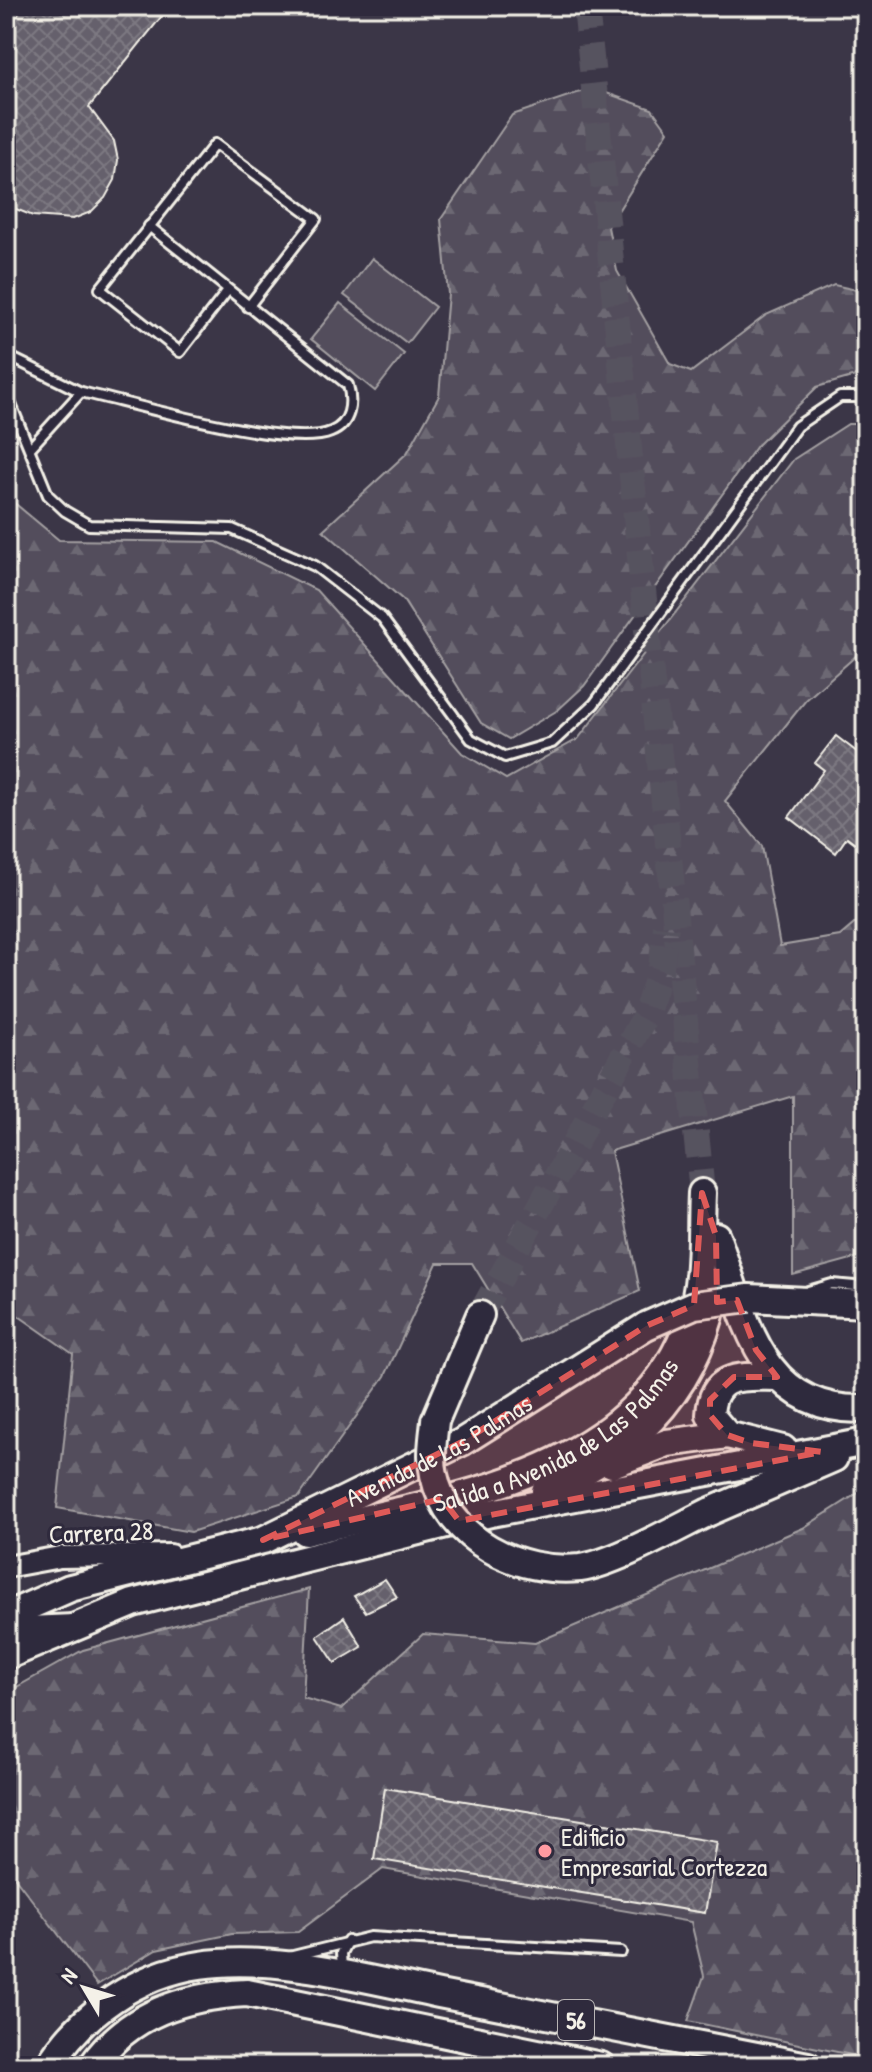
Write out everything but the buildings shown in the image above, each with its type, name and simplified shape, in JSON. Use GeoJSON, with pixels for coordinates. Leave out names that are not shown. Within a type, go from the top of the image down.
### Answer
{"type":"FeatureCollection","features":[{"type":"Feature","properties":{"kind":"main road","name":"Salida a Avenida de Las Palmas"},"geometry":{"type":"LineString","coordinates":[[263,1540],[471,1493],[532,1472],[613,1428],[649,1390],[675,1352],[690,1320],[699,1286],[702,1193],[716,1236]]}},
{"type":"Feature","properties":{"kind":"main road"},"geometry":{"type":"LineString","coordinates":[[716,1236],[746,1329],[756,1350],[777,1377],[826,1405],[866,1409]]}},
{"type":"Feature","properties":{"kind":"main road"},"geometry":{"type":"LineString","coordinates":[[582,1475],[620,1449],[649,1421],[674,1392],[698,1355],[717,1283],[716,1236]]}},
{"type":"Feature","properties":{"kind":"main road","name":"Avenida de Las Palmas"},"geometry":{"type":"LineString","coordinates":[[6,1616],[70,1588],[263,1540],[462,1442],[646,1326],[694,1305],[749,1298],[866,1304]]}},
{"type":"Feature","properties":{"kind":"main road"},"geometry":{"type":"LineString","coordinates":[[480,1315],[435,1421],[434,1477],[448,1507],[472,1537],[501,1557],[533,1566],[582,1568],[644,1544],[866,1442]]}},
{"type":"Feature","properties":{"kind":"main road"},"geometry":{"type":"LineString","coordinates":[[727,1435],[710,1415],[710,1400],[720,1385],[734,1377],[777,1377]]}},
{"type":"Feature","properties":{"kind":"main road"},"geometry":{"type":"LineString","coordinates":[[491,1513],[667,1443],[727,1435],[772,1448],[822,1452]]}},
{"type":"Feature","properties":{"kind":"main road","name":"Avenida de Las Palmas"},"geometry":{"type":"LineString","coordinates":[[6,1656],[133,1603],[491,1513],[745,1462],[822,1452],[866,1442]]}},
{"type":"Feature","properties":{"kind":"main road","name":"56"},"geometry":{"type":"LineString","coordinates":[[49,2066],[62,2045],[85,2020],[159,1974],[200,1965],[273,1963],[808,2066]]}},
{"type":"Feature","properties":{"kind":"main road","name":"56"},"geometry":{"type":"LineString","coordinates":[[92,2066],[128,2030],[162,2009],[209,1995],[247,1993],[601,2066]]}},
{"type":"Feature","properties":{"kind":"street","name":"Carrera 28"},"geometry":{"type":"LineString","coordinates":[[6,1567],[60,1557],[198,1555]]}},
{"type":"Feature","properties":{"kind":"street"},"geometry":{"type":"LineString","coordinates":[[6,1628],[77,1625]]}},
{"type":"Feature","properties":{"kind":"lane"},"geometry":{"type":"LineString","coordinates":[[228,290],[180,352],[100,289],[215,144],[316,219],[248,307]]}},
{"type":"Feature","properties":{"kind":"lane"},"geometry":{"type":"LineString","coordinates":[[6,355],[81,392],[275,435],[315,435],[336,430],[350,410],[348,385],[149,226]]}},
{"type":"Feature","properties":{"kind":"lane"},"geometry":{"type":"LineString","coordinates":[[6,392],[48,495],[89,525],[232,529],[315,566],[382,618],[471,739],[505,757],[552,743],[594,704],[797,426],[840,397],[866,397]]}},
{"type":"Feature","properties":{"kind":"lane"},"geometry":{"type":"LineString","coordinates":[[31,447],[81,392]]}},
{"type":"Feature","properties":{"kind":"lane"},"geometry":{"type":"LineString","coordinates":[[778,1300],[832,1284],[866,1287]]}},
{"type":"Feature","properties":{"kind":"lane"},"geometry":{"type":"LineString","coordinates":[[273,1963],[348,1940],[370,1937],[621,1952]]}},
{"type":"Feature","properties":{"kind":"lane"},"geometry":{"type":"LineString","coordinates":[[344,1975],[339,1963],[348,1940]]}},
{"type":"Feature","properties":{"kind":"highlighted area"},"geometry":{"type":"Polygon","coordinates":[[[702,1193],[716,1236],[717,1302],[737,1300],[756,1350],[777,1377],[734,1377],[710,1400],[710,1415],[727,1435],[751,1443],[822,1452],[459,1521],[442,1499],[263,1540],[462,1442],[646,1326],[694,1305],[702,1193]]]}},
{"type":"Feature","properties":{"kind":"green space"},"geometry":{"type":"Polygon","coordinates":[[[592,88],[652,109],[668,131],[608,227],[617,271],[670,364],[691,372],[766,315],[834,285],[866,292],[866,373],[817,387],[757,446],[584,686],[558,710],[509,739],[481,723],[403,600],[323,530],[407,453],[439,396],[448,294],[441,219],[512,115],[592,88]]]}},
{"type":"Feature","properties":{"kind":"green space"},"geometry":{"type":"Polygon","coordinates":[[[372,258],[435,307],[407,343],[344,295],[372,258]]]}},
{"type":"Feature","properties":{"kind":"green space"},"geometry":{"type":"Polygon","coordinates":[[[340,303],[404,354],[375,391],[311,339],[340,303]]]}},
{"type":"Feature","properties":{"kind":"green space"},"geometry":{"type":"Polygon","coordinates":[[[848,424],[866,424],[866,647],[806,700],[725,801],[762,846],[780,946],[840,936],[866,914],[866,1255],[793,1275],[793,1096],[611,1151],[640,1291],[521,1343],[472,1263],[437,1263],[385,1376],[299,1497],[191,1532],[57,1508],[73,1354],[6,1307],[6,496],[59,540],[217,542],[316,590],[462,753],[506,779],[578,739],[794,459],[848,424]]]}},
{"type":"Feature","properties":{"kind":"green space"},"geometry":{"type":"Polygon","coordinates":[[[866,1488],[866,2058],[688,2021],[704,1976],[691,1922],[383,1869],[298,1932],[232,1934],[156,1950],[97,1985],[6,1866],[6,1693],[83,1650],[309,1589],[303,1698],[341,1709],[423,1634],[535,1643],[803,1528],[866,1488]]]}},
{"type":"Feature","properties":{"kind":"tunnel"},"geometry":{"type":"LineString","coordinates":[[586,6],[702,1193]]}},
{"type":"Feature","properties":{"kind":"tunnel"},"geometry":{"type":"LineString","coordinates":[[480,1315],[644,1018],[661,968],[666,927]]}},
{"type":"Feature","properties":{"kind":"place","name":"Edificio Empresarial Cortezza"},"geometry":{"type":"Point","coordinates":[545,1851]}}]}
